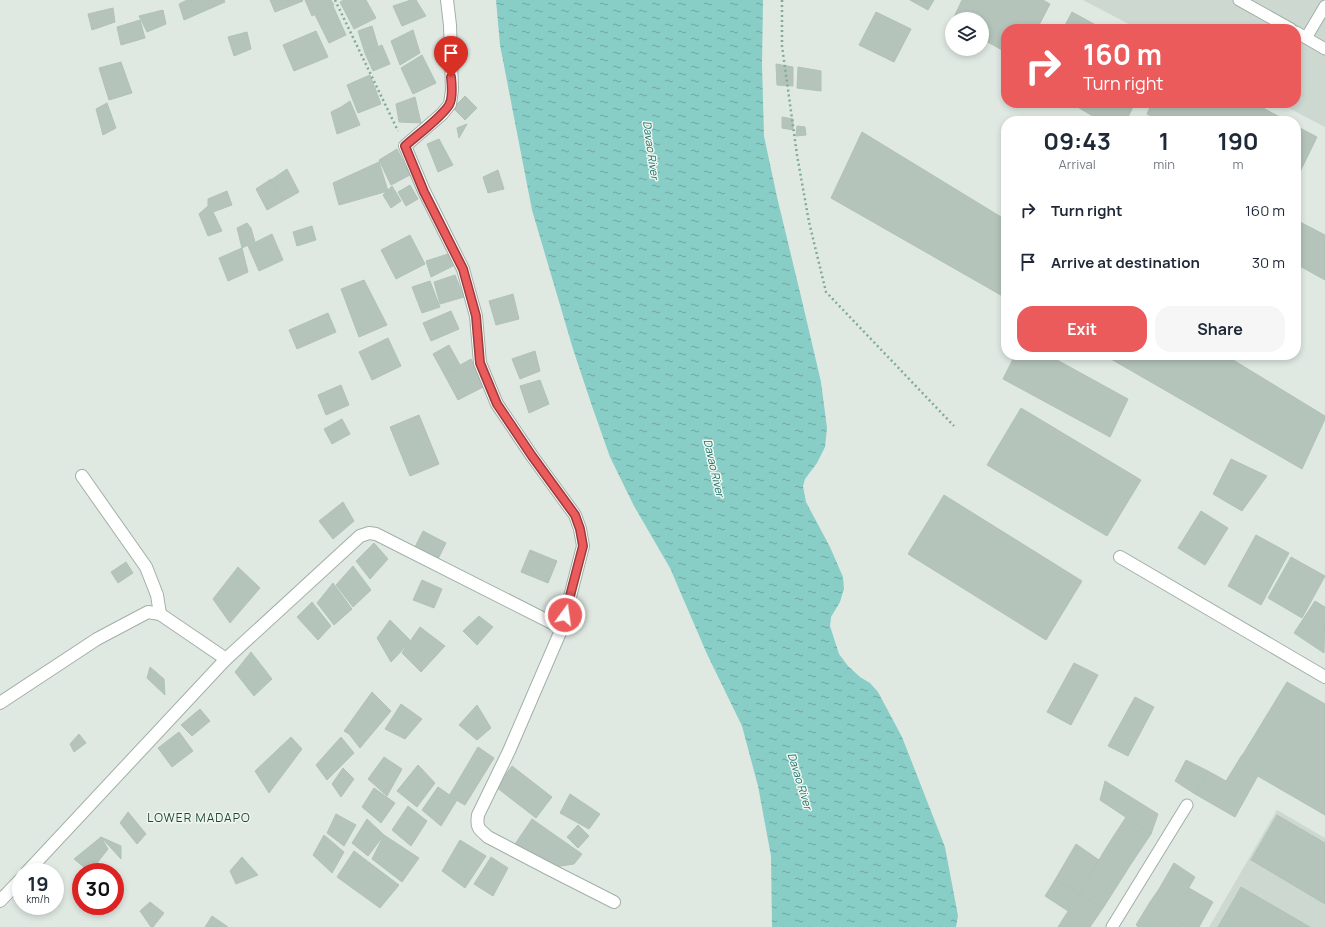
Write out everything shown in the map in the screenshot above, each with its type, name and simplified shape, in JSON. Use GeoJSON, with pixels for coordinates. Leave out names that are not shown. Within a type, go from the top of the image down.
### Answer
{"type":"FeatureCollection","features":[{"type":"Feature","properties":{"kind":"street"},"geometry":{"type":"LineString","coordinates":[[447,0],[450,25],[452,90],[450,104],[442,114],[405,146],[424,192],[463,269],[476,316],[480,363],[497,404],[532,456],[575,515],[580,529],[583,546],[562,628],[509,751],[478,814],[477,824],[479,829],[488,837],[614,902]]}},
{"type":"Feature","properties":{"kind":"street"},"geometry":{"type":"LineString","coordinates":[[82,476],[146,567],[157,595],[160,614]]}},
{"type":"Feature","properties":{"kind":"street"},"geometry":{"type":"LineString","coordinates":[[35,863],[226,659],[360,536],[369,533],[376,534],[562,628]]}},
{"type":"Feature","properties":{"kind":"street"},"geometry":{"type":"LineString","coordinates":[[1120,557],[1325,677]]}},
{"type":"Feature","properties":{"kind":"street"},"geometry":{"type":"LineString","coordinates":[[0,703],[97,639],[148,612],[160,614],[226,659]]}},
{"type":"Feature","properties":{"kind":"street"},"geometry":{"type":"LineString","coordinates":[[0,901],[12,888]]}},
{"type":"Feature","properties":{"kind":"lane"},"geometry":{"type":"LineString","coordinates":[[1239,0],[1282,24]]}},
{"type":"Feature","properties":{"kind":"lane"},"geometry":{"type":"LineString","coordinates":[[1306,38],[1325,6]]}},
{"type":"Feature","properties":{"kind":"lane"},"geometry":{"type":"LineString","coordinates":[[1301,35],[1325,49]]}},
{"type":"Feature","properties":{"kind":"lane"},"geometry":{"type":"LineString","coordinates":[[1112,927],[1187,805]]}},
{"type":"Feature","properties":{"kind":"path"},"geometry":{"type":"LineString","coordinates":[[335,0],[405,146]]}},
{"type":"Feature","properties":{"kind":"path"},"geometry":{"type":"LineString","coordinates":[[782,0],[782,46],[797,155],[809,222],[826,292],[954,426]]}},
{"type":"Feature","properties":{"kind":"shaded area"},"geometry":{"type":"Polygon","coordinates":[[[1083,0],[1325,0],[1325,127],[1289,108],[1301,108],[1301,24],[1129,24],[1083,0]]]}},
{"type":"Feature","properties":{"kind":"shaded area"},"geometry":{"type":"Polygon","coordinates":[[[1277,810],[1325,838],[1325,927],[1209,927],[1277,810]]]}},
{"type":"Feature","properties":{"kind":"water","name":"Davao River"},"geometry":{"type":"Polygon","coordinates":[[[496,0],[763,0],[762,65],[764,136],[821,382],[827,428],[825,447],[817,463],[805,479],[803,486],[806,502],[830,547],[843,577],[844,589],[840,602],[831,617],[830,626],[839,654],[848,666],[860,677],[870,683],[878,692],[902,737],[945,847],[958,916],[956,927],[772,927],[771,856],[758,786],[742,726],[707,654],[670,568],[634,506],[610,457],[592,406],[573,349],[532,210],[500,45],[496,0]]]}},
{"type":"Feature","properties":{"kind":"building"},"geometry":{"type":"Polygon","coordinates":[[[187,0],[224,0],[225,2],[184,20],[179,4],[187,0]]]}},
{"type":"Feature","properties":{"kind":"building"},"geometry":{"type":"Polygon","coordinates":[[[270,0],[302,0],[303,1],[275,12],[270,0]]]}},
{"type":"Feature","properties":{"kind":"building"},"geometry":{"type":"Polygon","coordinates":[[[305,0],[331,0],[334,5],[312,16],[305,0]]]}},
{"type":"Feature","properties":{"kind":"building"},"geometry":{"type":"Polygon","coordinates":[[[344,0],[366,0],[376,18],[354,29],[340,2],[344,0]]]}},
{"type":"Feature","properties":{"kind":"building"},"geometry":{"type":"Polygon","coordinates":[[[411,0],[416,0],[426,16],[402,26],[393,6],[411,0]]]}},
{"type":"Feature","properties":{"kind":"building"},"geometry":{"type":"Polygon","coordinates":[[[910,0],[934,0],[928,10],[910,0]]]}},
{"type":"Feature","properties":{"kind":"building"},"geometry":{"type":"Polygon","coordinates":[[[962,0],[1043,0],[1050,4],[1040,24],[1001,24],[1001,49],[989,43],[989,12],[956,12],[962,0]]]}},
{"type":"Feature","properties":{"kind":"building"},"geometry":{"type":"Polygon","coordinates":[[[333,6],[346,35],[329,43],[315,15],[333,6]]]}},
{"type":"Feature","properties":{"kind":"building"},"geometry":{"type":"Polygon","coordinates":[[[113,8],[115,22],[92,30],[88,14],[113,8]]]}},
{"type":"Feature","properties":{"kind":"building"},"geometry":{"type":"Polygon","coordinates":[[[163,10],[166,24],[147,32],[139,16],[163,10]]]}},
{"type":"Feature","properties":{"kind":"building"},"geometry":{"type":"Polygon","coordinates":[[[876,12],[911,29],[894,62],[859,45],[876,12]]]}},
{"type":"Feature","properties":{"kind":"building"},"geometry":{"type":"Polygon","coordinates":[[[1072,12],[1094,24],[1066,24],[1072,12]]]}},
{"type":"Feature","properties":{"kind":"building"},"geometry":{"type":"Polygon","coordinates":[[[140,20],[145,38],[121,45],[117,27],[140,20]]]}},
{"type":"Feature","properties":{"kind":"building"},"geometry":{"type":"Polygon","coordinates":[[[372,26],[378,46],[365,53],[358,31],[372,26]]]}},
{"type":"Feature","properties":{"kind":"building"},"geometry":{"type":"Polygon","coordinates":[[[413,30],[420,53],[400,65],[391,41],[413,30]]]}},
{"type":"Feature","properties":{"kind":"building"},"geometry":{"type":"Polygon","coordinates":[[[316,31],[328,57],[294,71],[283,45],[316,31]]]}},
{"type":"Feature","properties":{"kind":"building"},"geometry":{"type":"Polygon","coordinates":[[[247,32],[251,49],[234,56],[228,37],[247,32]]]}},
{"type":"Feature","properties":{"kind":"building"},"geometry":{"type":"Polygon","coordinates":[[[382,45],[390,64],[373,71],[365,53],[382,45]]]}},
{"type":"Feature","properties":{"kind":"building"},"geometry":{"type":"Polygon","coordinates":[[[422,55],[436,83],[413,94],[401,68],[422,55]]]}},
{"type":"Feature","properties":{"kind":"building"},"geometry":{"type":"Polygon","coordinates":[[[121,62],[132,93],[109,100],[99,68],[121,62]]]}},
{"type":"Feature","properties":{"kind":"building"},"geometry":{"type":"Polygon","coordinates":[[[776,64],[793,67],[793,86],[777,85],[776,64]]]}},
{"type":"Feature","properties":{"kind":"building"},"geometry":{"type":"Polygon","coordinates":[[[798,67],[821,71],[821,91],[797,88],[798,67]]]}},
{"type":"Feature","properties":{"kind":"building"},"geometry":{"type":"Polygon","coordinates":[[[370,75],[381,104],[358,113],[347,85],[370,75]]]}},
{"type":"Feature","properties":{"kind":"building"},"geometry":{"type":"Polygon","coordinates":[[[465,96],[477,108],[465,120],[453,108],[465,96]]]}},
{"type":"Feature","properties":{"kind":"building"},"geometry":{"type":"Polygon","coordinates":[[[415,97],[421,123],[399,122],[396,104],[415,97]]]}},
{"type":"Feature","properties":{"kind":"building"},"geometry":{"type":"Polygon","coordinates":[[[350,101],[360,125],[337,134],[331,112],[350,101]]]}},
{"type":"Feature","properties":{"kind":"building"},"geometry":{"type":"Polygon","coordinates":[[[107,103],[116,128],[103,135],[96,109],[107,103]]]}},
{"type":"Feature","properties":{"kind":"building"},"geometry":{"type":"Polygon","coordinates":[[[1079,108],[1132,108],[1128,116],[1093,116],[1079,108]]]}},
{"type":"Feature","properties":{"kind":"building"},"geometry":{"type":"Polygon","coordinates":[[[1150,108],[1263,108],[1278,116],[1151,116],[1147,114],[1150,108]]]}},
{"type":"Feature","properties":{"kind":"building"},"geometry":{"type":"Polygon","coordinates":[[[782,117],[793,119],[793,130],[782,128],[782,117]]]}},
{"type":"Feature","properties":{"kind":"building"},"geometry":{"type":"Polygon","coordinates":[[[467,124],[459,138],[457,128],[467,124]]]}},
{"type":"Feature","properties":{"kind":"building"},"geometry":{"type":"Polygon","coordinates":[[[797,126],[805,127],[806,135],[796,136],[797,126]]]}},
{"type":"Feature","properties":{"kind":"building"},"geometry":{"type":"Polygon","coordinates":[[[1301,129],[1317,137],[1301,170],[1301,129]]]}},
{"type":"Feature","properties":{"kind":"building"},"geometry":{"type":"Polygon","coordinates":[[[862,132],[1001,217],[1001,295],[831,198],[862,132]]]}},
{"type":"Feature","properties":{"kind":"building"},"geometry":{"type":"Polygon","coordinates":[[[439,139],[453,165],[438,172],[427,144],[439,139]]]}},
{"type":"Feature","properties":{"kind":"building"},"geometry":{"type":"Polygon","coordinates":[[[397,149],[410,175],[391,185],[379,160],[397,149]]]}},
{"type":"Feature","properties":{"kind":"building"},"geometry":{"type":"Polygon","coordinates":[[[379,162],[388,191],[339,205],[333,183],[379,162]]]}},
{"type":"Feature","properties":{"kind":"building"},"geometry":{"type":"Polygon","coordinates":[[[287,169],[299,192],[283,201],[271,180],[287,169]]]}},
{"type":"Feature","properties":{"kind":"building"},"geometry":{"type":"Polygon","coordinates":[[[498,170],[504,189],[488,193],[483,177],[498,170]]]}},
{"type":"Feature","properties":{"kind":"building"},"geometry":{"type":"Polygon","coordinates":[[[271,179],[283,201],[267,210],[256,189],[271,179]]]}},
{"type":"Feature","properties":{"kind":"building"},"geometry":{"type":"Polygon","coordinates":[[[410,185],[418,199],[406,206],[398,192],[410,185]]]}},
{"type":"Feature","properties":{"kind":"building"},"geometry":{"type":"Polygon","coordinates":[[[392,186],[401,201],[391,208],[383,195],[392,186]]]}},
{"type":"Feature","properties":{"kind":"building"},"geometry":{"type":"Polygon","coordinates":[[[227,191],[232,205],[213,212],[222,231],[208,236],[199,214],[208,206],[208,199],[227,191]]]}},
{"type":"Feature","properties":{"kind":"building"},"geometry":{"type":"Polygon","coordinates":[[[247,223],[251,228],[255,242],[242,248],[237,228],[247,223]]]}},
{"type":"Feature","properties":{"kind":"building"},"geometry":{"type":"Polygon","coordinates":[[[1301,223],[1325,235],[1325,280],[1301,267],[1301,223]]]}},
{"type":"Feature","properties":{"kind":"building"},"geometry":{"type":"Polygon","coordinates":[[[312,226],[316,240],[297,246],[293,232],[312,226]]]}},
{"type":"Feature","properties":{"kind":"building"},"geometry":{"type":"Polygon","coordinates":[[[272,234],[283,260],[259,271],[248,246],[272,234]]]}},
{"type":"Feature","properties":{"kind":"building"},"geometry":{"type":"Polygon","coordinates":[[[410,235],[425,264],[396,279],[381,250],[410,235]]]}},
{"type":"Feature","properties":{"kind":"building"},"geometry":{"type":"Polygon","coordinates":[[[242,248],[248,272],[228,281],[219,258],[242,248]]]}},
{"type":"Feature","properties":{"kind":"building"},"geometry":{"type":"Polygon","coordinates":[[[448,254],[453,266],[431,277],[426,261],[448,254]]]}},
{"type":"Feature","properties":{"kind":"building"},"geometry":{"type":"Polygon","coordinates":[[[455,275],[464,297],[440,304],[434,282],[455,275]]]}},
{"type":"Feature","properties":{"kind":"building"},"geometry":{"type":"Polygon","coordinates":[[[364,280],[387,325],[359,337],[341,289],[364,280]]]}},
{"type":"Feature","properties":{"kind":"building"},"geometry":{"type":"Polygon","coordinates":[[[430,281],[440,307],[422,313],[412,287],[430,281]]]}},
{"type":"Feature","properties":{"kind":"building"},"geometry":{"type":"Polygon","coordinates":[[[513,294],[519,319],[496,325],[489,301],[513,294]]]}},
{"type":"Feature","properties":{"kind":"building"},"geometry":{"type":"Polygon","coordinates":[[[451,311],[459,329],[431,341],[423,323],[451,311]]]}},
{"type":"Feature","properties":{"kind":"building"},"geometry":{"type":"Polygon","coordinates":[[[328,313],[336,332],[297,349],[289,330],[328,313]]]}},
{"type":"Feature","properties":{"kind":"building"},"geometry":{"type":"Polygon","coordinates":[[[388,338],[401,366],[372,380],[359,352],[388,338]]]}},
{"type":"Feature","properties":{"kind":"building"},"geometry":{"type":"Polygon","coordinates":[[[449,345],[460,365],[444,374],[433,354],[449,345]]]}},
{"type":"Feature","properties":{"kind":"building"},"geometry":{"type":"Polygon","coordinates":[[[535,351],[540,371],[520,379],[512,359],[535,351]]]}},
{"type":"Feature","properties":{"kind":"building"},"geometry":{"type":"Polygon","coordinates":[[[471,359],[485,386],[458,400],[444,374],[471,359]]]}},
{"type":"Feature","properties":{"kind":"building"},"geometry":{"type":"Polygon","coordinates":[[[1012,360],[1057,360],[1128,399],[1110,437],[1003,379],[1012,360]]]}},
{"type":"Feature","properties":{"kind":"building"},"geometry":{"type":"Polygon","coordinates":[[[1113,360],[1233,360],[1325,416],[1302,469],[1113,360]]]}},
{"type":"Feature","properties":{"kind":"building"},"geometry":{"type":"Polygon","coordinates":[[[540,380],[549,404],[529,413],[520,386],[540,380]]]}},
{"type":"Feature","properties":{"kind":"building"},"geometry":{"type":"Polygon","coordinates":[[[341,385],[349,405],[326,415],[318,395],[341,385]]]}},
{"type":"Feature","properties":{"kind":"building"},"geometry":{"type":"Polygon","coordinates":[[[1021,408],[1141,480],[1107,536],[987,465],[1021,408]]]}},
{"type":"Feature","properties":{"kind":"building"},"geometry":{"type":"Polygon","coordinates":[[[419,415],[439,464],[410,476],[390,427],[419,415]]]}},
{"type":"Feature","properties":{"kind":"building"},"geometry":{"type":"Polygon","coordinates":[[[342,419],[350,434],[332,444],[324,429],[342,419]]]}},
{"type":"Feature","properties":{"kind":"building"},"geometry":{"type":"Polygon","coordinates":[[[1231,459],[1267,476],[1242,511],[1213,494],[1231,459]]]}},
{"type":"Feature","properties":{"kind":"building"},"geometry":{"type":"Polygon","coordinates":[[[944,495],[1082,581],[1046,640],[908,554],[944,495]]]}},
{"type":"Feature","properties":{"kind":"building"},"geometry":{"type":"Polygon","coordinates":[[[343,502],[354,521],[333,539],[319,521],[343,502]]]}},
{"type":"Feature","properties":{"kind":"building"},"geometry":{"type":"Polygon","coordinates":[[[1201,511],[1228,528],[1205,565],[1178,548],[1201,511]]]}},
{"type":"Feature","properties":{"kind":"building"},"geometry":{"type":"Polygon","coordinates":[[[423,531],[446,543],[437,561],[414,549],[423,531]]]}},
{"type":"Feature","properties":{"kind":"building"},"geometry":{"type":"Polygon","coordinates":[[[1256,535],[1289,553],[1261,605],[1228,586],[1256,535]]]}},
{"type":"Feature","properties":{"kind":"building"},"geometry":{"type":"Polygon","coordinates":[[[374,543],[388,559],[370,579],[356,561],[374,543]]]}},
{"type":"Feature","properties":{"kind":"building"},"geometry":{"type":"Polygon","coordinates":[[[530,550],[557,561],[548,583],[521,572],[530,550]]]}},
{"type":"Feature","properties":{"kind":"building"},"geometry":{"type":"Polygon","coordinates":[[[1291,557],[1325,576],[1302,618],[1268,598],[1291,557]]]}},
{"type":"Feature","properties":{"kind":"building"},"geometry":{"type":"Polygon","coordinates":[[[126,562],[133,573],[118,583],[111,572],[126,562]]]}},
{"type":"Feature","properties":{"kind":"building"},"geometry":{"type":"Polygon","coordinates":[[[353,566],[371,590],[353,607],[336,585],[353,566]]]}},
{"type":"Feature","properties":{"kind":"building"},"geometry":{"type":"Polygon","coordinates":[[[238,567],[260,588],[230,623],[213,599],[238,567]]]}},
{"type":"Feature","properties":{"kind":"building"},"geometry":{"type":"Polygon","coordinates":[[[422,580],[442,589],[434,608],[413,600],[422,580]]]}},
{"type":"Feature","properties":{"kind":"building"},"geometry":{"type":"Polygon","coordinates":[[[333,583],[352,609],[334,625],[317,603],[333,583]]]}},
{"type":"Feature","properties":{"kind":"building"},"geometry":{"type":"Polygon","coordinates":[[[1315,601],[1325,607],[1324,653],[1294,633],[1315,601]]]}},
{"type":"Feature","properties":{"kind":"building"},"geometry":{"type":"Polygon","coordinates":[[[312,602],[331,626],[318,640],[297,617],[312,602]]]}},
{"type":"Feature","properties":{"kind":"building"},"geometry":{"type":"Polygon","coordinates":[[[479,616],[493,627],[477,645],[463,631],[479,616]]]}},
{"type":"Feature","properties":{"kind":"building"},"geometry":{"type":"Polygon","coordinates":[[[390,620],[411,641],[391,662],[377,638],[390,620]]]}},
{"type":"Feature","properties":{"kind":"building"},"geometry":{"type":"Polygon","coordinates":[[[420,627],[445,646],[421,672],[402,653],[420,627]]]}},
{"type":"Feature","properties":{"kind":"building"},"geometry":{"type":"Polygon","coordinates":[[[251,652],[272,679],[254,696],[235,672],[251,652]]]}},
{"type":"Feature","properties":{"kind":"building"},"geometry":{"type":"Polygon","coordinates":[[[1074,663],[1098,675],[1071,725],[1047,712],[1074,663]]]}},
{"type":"Feature","properties":{"kind":"building"},"geometry":{"type":"Polygon","coordinates":[[[150,667],[164,679],[165,695],[147,678],[150,667]]]}},
{"type":"Feature","properties":{"kind":"building"},"geometry":{"type":"Polygon","coordinates":[[[1287,682],[1325,704],[1325,815],[1237,764],[1287,682]]]}},
{"type":"Feature","properties":{"kind":"building"},"geometry":{"type":"Polygon","coordinates":[[[372,692],[391,711],[360,748],[349,734],[344,731],[372,692]]]}},
{"type":"Feature","properties":{"kind":"building"},"geometry":{"type":"Polygon","coordinates":[[[1135,697],[1154,707],[1128,756],[1108,746],[1135,697]]]}},
{"type":"Feature","properties":{"kind":"building"},"geometry":{"type":"Polygon","coordinates":[[[401,704],[422,719],[405,739],[385,729],[401,704]]]}},
{"type":"Feature","properties":{"kind":"building"},"geometry":{"type":"Polygon","coordinates":[[[477,705],[491,728],[477,740],[459,725],[477,705]]]}},
{"type":"Feature","properties":{"kind":"building"},"geometry":{"type":"Polygon","coordinates":[[[200,709],[210,721],[192,736],[181,725],[200,709]]]}},
{"type":"Feature","properties":{"kind":"building"},"geometry":{"type":"Polygon","coordinates":[[[179,732],[193,751],[172,767],[158,748],[179,732]]]}},
{"type":"Feature","properties":{"kind":"building"},"geometry":{"type":"Polygon","coordinates":[[[79,734],[86,743],[74,752],[70,744],[79,734]]]}},
{"type":"Feature","properties":{"kind":"building"},"geometry":{"type":"Polygon","coordinates":[[[291,737],[302,749],[269,793],[255,771],[291,737]]]}},
{"type":"Feature","properties":{"kind":"building"},"geometry":{"type":"Polygon","coordinates":[[[341,737],[354,753],[327,780],[316,765],[341,737]]]}},
{"type":"Feature","properties":{"kind":"building"},"geometry":{"type":"Polygon","coordinates":[[[478,747],[494,758],[465,805],[449,796],[478,747]]]}},
{"type":"Feature","properties":{"kind":"building"},"geometry":{"type":"Polygon","coordinates":[[[1242,755],[1260,772],[1235,817],[1195,794],[1208,771],[1226,781],[1242,755]]]}},
{"type":"Feature","properties":{"kind":"building"},"geometry":{"type":"Polygon","coordinates":[[[384,757],[402,769],[387,796],[368,779],[384,757]]]}},
{"type":"Feature","properties":{"kind":"building"},"geometry":{"type":"Polygon","coordinates":[[[1186,760],[1208,771],[1195,794],[1175,781],[1186,760]]]}},
{"type":"Feature","properties":{"kind":"building"},"geometry":{"type":"Polygon","coordinates":[[[418,765],[435,783],[417,807],[397,791],[418,765]]]}},
{"type":"Feature","properties":{"kind":"building"},"geometry":{"type":"Polygon","coordinates":[[[512,766],[552,797],[536,818],[496,787],[512,766]]]}},
{"type":"Feature","properties":{"kind":"building"},"geometry":{"type":"Polygon","coordinates":[[[343,768],[354,779],[341,797],[332,784],[343,768]]]}},
{"type":"Feature","properties":{"kind":"building"},"geometry":{"type":"Polygon","coordinates":[[[1105,781],[1158,814],[1151,834],[1100,800],[1105,781]]]}},
{"type":"Feature","properties":{"kind":"building"},"geometry":{"type":"Polygon","coordinates":[[[438,787],[457,800],[441,826],[422,810],[438,787]]]}},
{"type":"Feature","properties":{"kind":"building"},"geometry":{"type":"Polygon","coordinates":[[[374,788],[395,803],[381,823],[362,807],[374,788]]]}},
{"type":"Feature","properties":{"kind":"building"},"geometry":{"type":"Polygon","coordinates":[[[570,794],[600,814],[589,829],[560,813],[570,794]]]}},
{"type":"Feature","properties":{"kind":"building"},"geometry":{"type":"Polygon","coordinates":[[[408,806],[427,821],[411,846],[392,830],[408,806]]]}},
{"type":"Feature","properties":{"kind":"building"},"geometry":{"type":"Polygon","coordinates":[[[128,812],[146,834],[137,844],[120,823],[128,812]]]}},
{"type":"Feature","properties":{"kind":"building"},"geometry":{"type":"Polygon","coordinates":[[[336,814],[356,825],[344,846],[327,833],[336,814]]]}},
{"type":"Feature","properties":{"kind":"building"},"geometry":{"type":"Polygon","coordinates":[[[1277,815],[1325,843],[1325,904],[1251,860],[1277,815]]]}},
{"type":"Feature","properties":{"kind":"building"},"geometry":{"type":"Polygon","coordinates":[[[1126,817],[1151,834],[1131,864],[1106,848],[1126,817]]]}},
{"type":"Feature","properties":{"kind":"building"},"geometry":{"type":"Polygon","coordinates":[[[367,819],[384,835],[368,856],[352,843],[367,819]]]}},
{"type":"Feature","properties":{"kind":"building"},"geometry":{"type":"Polygon","coordinates":[[[532,819],[582,854],[574,864],[548,868],[513,847],[532,819]]]}},
{"type":"Feature","properties":{"kind":"building"},"geometry":{"type":"Polygon","coordinates":[[[578,825],[589,836],[578,848],[567,837],[578,825]]]}},
{"type":"Feature","properties":{"kind":"building"},"geometry":{"type":"Polygon","coordinates":[[[324,835],[344,852],[332,873],[313,855],[324,835]]]}},
{"type":"Feature","properties":{"kind":"building"},"geometry":{"type":"Polygon","coordinates":[[[384,835],[419,858],[402,882],[372,859],[384,835]]]}},
{"type":"Feature","properties":{"kind":"building"},"geometry":{"type":"Polygon","coordinates":[[[101,837],[108,849],[97,863],[79,863],[74,859],[101,837]]]}},
{"type":"Feature","properties":{"kind":"building"},"geometry":{"type":"Polygon","coordinates":[[[101,837],[121,846],[121,859],[101,837]]]}},
{"type":"Feature","properties":{"kind":"building"},"geometry":{"type":"Polygon","coordinates":[[[460,840],[486,856],[465,888],[442,871],[460,840]]]}},
{"type":"Feature","properties":{"kind":"building"},"geometry":{"type":"Polygon","coordinates":[[[1076,844],[1099,860],[1079,894],[1055,880],[1076,844]]]}},
{"type":"Feature","properties":{"kind":"building"},"geometry":{"type":"Polygon","coordinates":[[[1106,848],[1131,864],[1103,908],[1079,894],[1106,848]]]}},
{"type":"Feature","properties":{"kind":"building"},"geometry":{"type":"Polygon","coordinates":[[[354,851],[399,885],[380,908],[337,877],[354,851]]]}},
{"type":"Feature","properties":{"kind":"building"},"geometry":{"type":"Polygon","coordinates":[[[242,857],[258,875],[236,884],[230,871],[242,857]]]}},
{"type":"Feature","properties":{"kind":"building"},"geometry":{"type":"Polygon","coordinates":[[[491,857],[508,868],[493,896],[474,884],[491,857]]]}},
{"type":"Feature","properties":{"kind":"building"},"geometry":{"type":"Polygon","coordinates":[[[1174,863],[1195,877],[1180,903],[1159,889],[1174,863]]]}},
{"type":"Feature","properties":{"kind":"building"},"geometry":{"type":"Polygon","coordinates":[[[1055,880],[1079,894],[1068,911],[1045,896],[1055,880]]]}},
{"type":"Feature","properties":{"kind":"building"},"geometry":{"type":"Polygon","coordinates":[[[1241,887],[1310,927],[1218,927],[1241,887]]]}},
{"type":"Feature","properties":{"kind":"building"},"geometry":{"type":"Polygon","coordinates":[[[1189,888],[1213,902],[1199,927],[1187,927],[1150,902],[1159,889],[1180,903],[1189,888]]]}},
{"type":"Feature","properties":{"kind":"building"},"geometry":{"type":"Polygon","coordinates":[[[1079,894],[1103,908],[1090,927],[1058,927],[1079,894]]]}},
{"type":"Feature","properties":{"kind":"building"},"geometry":{"type":"Polygon","coordinates":[[[150,902],[164,913],[153,927],[151,927],[140,911],[150,902]]]}},
{"type":"Feature","properties":{"kind":"building"},"geometry":{"type":"Polygon","coordinates":[[[1150,902],[1187,927],[1139,927],[1136,925],[1150,902]]]}},
{"type":"Feature","properties":{"kind":"building"},"geometry":{"type":"Polygon","coordinates":[[[212,916],[228,927],[205,927],[212,916]]]}},
{"type":"Feature","properties":{"kind":"district","name":"LOWER MADAPO"},"geometry":{"type":"Point","coordinates":[199,818]}},
{"type":"Feature","properties":{"kind":"route"},"geometry":{"type":"LineString","coordinates":[[451,77],[452,90],[450,104],[442,114],[405,146],[424,192],[463,269],[476,316],[480,363],[497,404],[532,456],[575,515],[580,529],[583,546],[565,615]]}}]}
